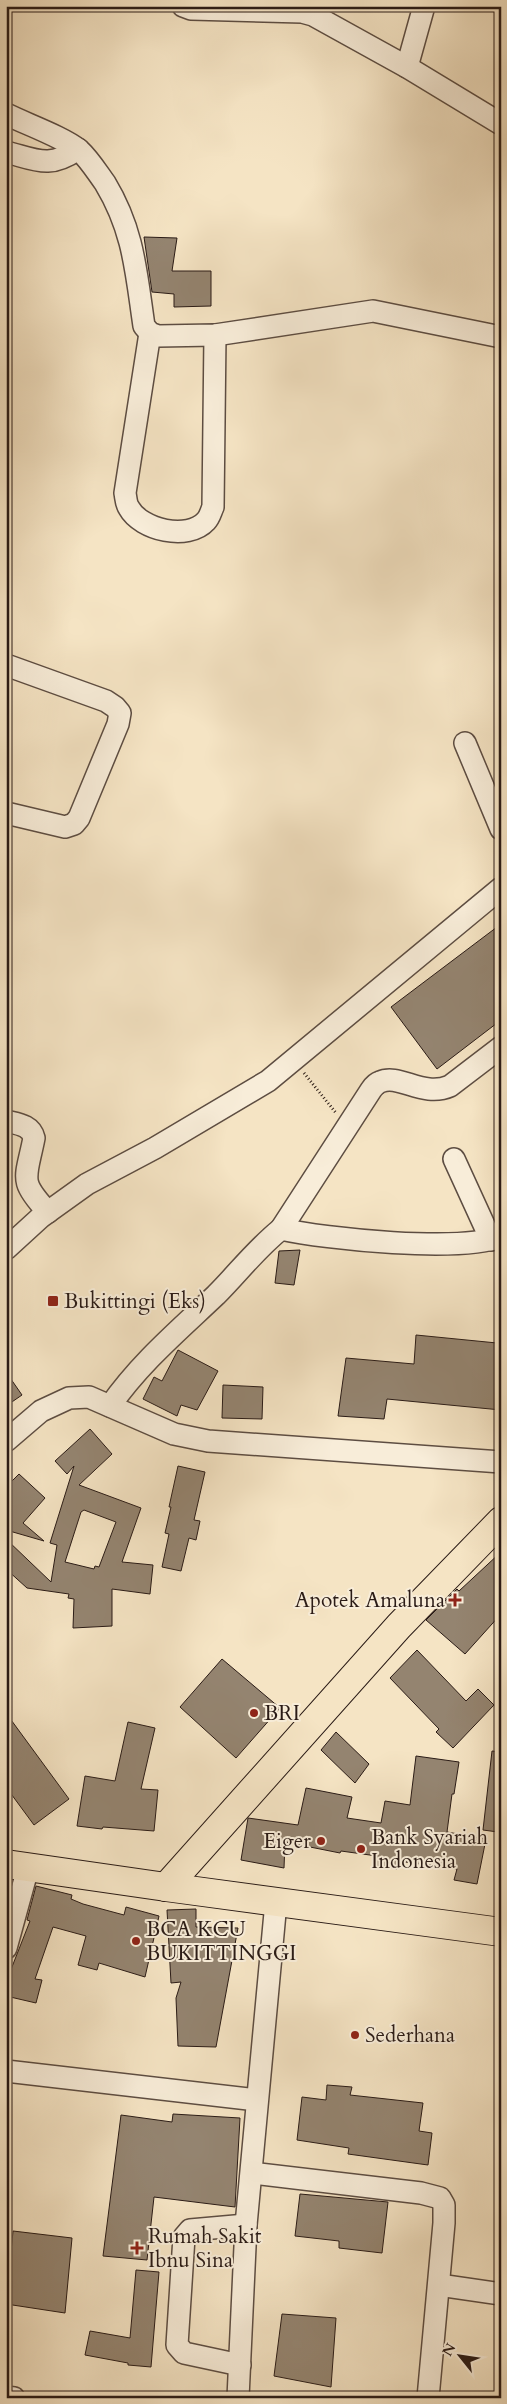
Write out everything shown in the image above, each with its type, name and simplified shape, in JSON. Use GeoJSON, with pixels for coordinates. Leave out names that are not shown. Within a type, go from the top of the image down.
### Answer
{"type":"FeatureCollection","features":[{"type":"Feature","properties":{"kind":"main road"},"geometry":{"type":"LineString","coordinates":[[166,1887],[399,1626],[501,1521]]}},
{"type":"Feature","properties":{"kind":"main road"},"geometry":{"type":"LineString","coordinates":[[17,1866],[501,1932]]}},
{"type":"Feature","properties":{"kind":"street"},"geometry":{"type":"LineString","coordinates":[[407,67],[424,6]]}},
{"type":"Feature","properties":{"kind":"street"},"geometry":{"type":"LineString","coordinates":[[189,7],[314,11],[501,124]]}},
{"type":"Feature","properties":{"kind":"street"},"geometry":{"type":"LineString","coordinates":[[6,114],[78,149],[89,161],[120,208],[134,254],[144,326],[150,334],[158,336],[215,335],[373,311],[501,338]]}},
{"type":"Feature","properties":{"kind":"street"},"geometry":{"type":"LineString","coordinates":[[6,152],[44,162],[57,161],[78,149]]}},
{"type":"Feature","properties":{"kind":"street"},"geometry":{"type":"LineString","coordinates":[[150,334],[125,493],[128,507],[135,516],[152,526],[174,532],[193,529],[205,522],[213,506],[215,335]]}},
{"type":"Feature","properties":{"kind":"street"},"geometry":{"type":"LineString","coordinates":[[6,665],[106,701],[120,713],[118,724],[79,818],[74,824],[65,827],[6,814]]}},
{"type":"Feature","properties":{"kind":"street"},"geometry":{"type":"LineString","coordinates":[[465,743],[501,829]]}},
{"type":"Feature","properties":{"kind":"street"},"geometry":{"type":"LineString","coordinates":[[6,1249],[48,1212],[87,1184],[196,1124],[268,1081],[501,888]]}},
{"type":"Feature","properties":{"kind":"street"},"geometry":{"type":"LineString","coordinates":[[110,1406],[147,1359],[215,1295],[262,1244],[281,1229],[371,1090],[380,1082],[393,1080],[429,1090],[440,1090],[450,1086],[501,1048]]}},
{"type":"Feature","properties":{"kind":"street"},"geometry":{"type":"LineString","coordinates":[[6,1121],[26,1127],[32,1132],[34,1138],[26,1180],[28,1188],[48,1212]]}},
{"type":"Feature","properties":{"kind":"street"},"geometry":{"type":"LineString","coordinates":[[281,1229],[325,1237],[462,1243],[496,1238],[454,1159]]}},
{"type":"Feature","properties":{"kind":"street"},"geometry":{"type":"LineString","coordinates":[[6,1441],[41,1411],[69,1398],[90,1397],[174,1434],[208,1441],[501,1462]]}},
{"type":"Feature","properties":{"kind":"street"},"geometry":{"type":"LineString","coordinates":[[6,1948],[17,1866]]}},
{"type":"Feature","properties":{"kind":"street"},"geometry":{"type":"LineString","coordinates":[[238,2398],[246,2225],[276,1902]]}},
{"type":"Feature","properties":{"kind":"street"},"geometry":{"type":"LineString","coordinates":[[6,2071],[257,2100]]}},
{"type":"Feature","properties":{"kind":"street"},"geometry":{"type":"LineString","coordinates":[[252,2173],[421,2193],[440,2198],[444,2205],[444,2214],[428,2398]]}},
{"type":"Feature","properties":{"kind":"street"},"geometry":{"type":"LineString","coordinates":[[240,2365],[184,2353],[176,2345],[184,2237],[190,2230],[246,2225]]}},
{"type":"Feature","properties":{"kind":"street"},"geometry":{"type":"LineString","coordinates":[[439,2285],[501,2294]]}},
{"type":"Feature","properties":{"kind":"street"},"geometry":{"type":"LineString","coordinates":[[6,2397],[14,2398]]}},
{"type":"Feature","properties":{"kind":"path"},"geometry":{"type":"LineString","coordinates":[[295,1060],[347,1127]]}},
{"type":"Feature","properties":{"kind":"building"},"geometry":{"type":"Polygon","coordinates":[[[144,237],[177,238],[172,271],[211,271],[211,306],[174,307],[174,294],[152,292],[144,237]]]}},
{"type":"Feature","properties":{"kind":"building"},"geometry":{"type":"Polygon","coordinates":[[[501,924],[501,1020],[437,1069],[391,1007],[501,924]]]}},
{"type":"Feature","properties":{"kind":"building"},"geometry":{"type":"Polygon","coordinates":[[[300,1250],[294,1285],[275,1283],[279,1251],[300,1250]]]}},
{"type":"Feature","properties":{"kind":"building"},"geometry":{"type":"Polygon","coordinates":[[[416,1335],[497,1343],[496,1350],[501,1350],[501,1410],[387,1399],[384,1419],[338,1416],[346,1358],[414,1364],[416,1335]]]}},
{"type":"Feature","properties":{"kind":"building"},"geometry":{"type":"Polygon","coordinates":[[[178,1350],[218,1371],[197,1410],[181,1405],[177,1416],[143,1399],[154,1377],[162,1381],[178,1350]]]}},
{"type":"Feature","properties":{"kind":"building"},"geometry":{"type":"Polygon","coordinates":[[[6,1372],[22,1395],[6,1406],[6,1372]]]}},
{"type":"Feature","properties":{"kind":"building"},"geometry":{"type":"Polygon","coordinates":[[[223,1385],[263,1387],[262,1419],[222,1418],[223,1385]]]}},
{"type":"Feature","properties":{"kind":"building"},"geometry":{"type":"Polygon","coordinates":[[[90,1429],[112,1454],[79,1485],[141,1508],[122,1562],[153,1565],[150,1594],[112,1589],[112,1626],[73,1628],[74,1599],[68,1598],[69,1594],[27,1588],[6,1569],[6,1539],[51,1582],[57,1545],[50,1543],[74,1466],[67,1474],[55,1461],[90,1429]],[[84,1510],[81,1512],[65,1562],[94,1569],[95,1566],[99,1567],[116,1522],[84,1510]]]}},
{"type":"Feature","properties":{"kind":"building"},"geometry":{"type":"Polygon","coordinates":[[[178,1466],[205,1472],[194,1520],[200,1521],[196,1540],[189,1538],[181,1571],[162,1567],[169,1534],[165,1533],[171,1507],[169,1507],[178,1466]]]}},
{"type":"Feature","properties":{"kind":"building"},"geometry":{"type":"Polygon","coordinates":[[[19,1474],[45,1498],[23,1523],[44,1541],[6,1530],[6,1487],[19,1474]]]}},
{"type":"Feature","properties":{"kind":"building"},"geometry":{"type":"Polygon","coordinates":[[[501,1552],[501,1614],[465,1654],[426,1620],[457,1589],[459,1591],[501,1552]]]}},
{"type":"Feature","properties":{"kind":"building"},"geometry":{"type":"Polygon","coordinates":[[[417,1650],[466,1701],[478,1689],[494,1705],[453,1748],[436,1732],[439,1729],[390,1678],[417,1650]]]}},
{"type":"Feature","properties":{"kind":"building"},"geometry":{"type":"Polygon","coordinates":[[[222,1659],[280,1708],[236,1758],[180,1707],[222,1659]]]}},
{"type":"Feature","properties":{"kind":"building"},"geometry":{"type":"Polygon","coordinates":[[[6,1713],[69,1799],[34,1825],[6,1787],[6,1713]]]}},
{"type":"Feature","properties":{"kind":"building"},"geometry":{"type":"Polygon","coordinates":[[[128,1722],[155,1728],[141,1789],[158,1790],[154,1831],[77,1826],[85,1776],[115,1781],[128,1722]]]}},
{"type":"Feature","properties":{"kind":"building"},"geometry":{"type":"Polygon","coordinates":[[[336,1732],[369,1764],[355,1783],[321,1750],[336,1732]]]}},
{"type":"Feature","properties":{"kind":"building"},"geometry":{"type":"Polygon","coordinates":[[[492,1751],[501,1752],[501,1807],[498,1832],[483,1830],[492,1751]]]}},
{"type":"Feature","properties":{"kind":"building"},"geometry":{"type":"Polygon","coordinates":[[[416,1756],[459,1762],[447,1832],[486,1839],[477,1884],[454,1880],[457,1869],[398,1861],[397,1869],[375,1866],[377,1856],[341,1851],[340,1853],[285,1842],[284,1868],[241,1860],[248,1818],[298,1825],[306,1788],[352,1797],[347,1818],[381,1823],[385,1801],[410,1805],[416,1756]]]}},
{"type":"Feature","properties":{"kind":"building"},"geometry":{"type":"Polygon","coordinates":[[[36,1886],[72,1895],[71,1899],[83,1904],[124,1915],[126,1907],[159,1916],[145,1977],[99,1963],[97,1970],[78,1965],[86,1936],[53,1927],[35,1979],[42,1980],[36,2003],[6,1996],[10,1972],[30,1921],[27,1920],[36,1886]]]}},
{"type":"Feature","properties":{"kind":"building"},"geometry":{"type":"Polygon","coordinates":[[[196,1909],[196,1927],[238,1928],[216,2047],[178,2046],[176,1998],[181,1982],[171,1983],[167,1910],[196,1909]]]}},
{"type":"Feature","properties":{"kind":"building"},"geometry":{"type":"Polygon","coordinates":[[[327,2085],[352,2087],[350,2095],[423,2103],[419,2131],[432,2133],[428,2165],[348,2154],[349,2148],[297,2140],[302,2097],[326,2100],[327,2085]]]}},
{"type":"Feature","properties":{"kind":"building"},"geometry":{"type":"Polygon","coordinates":[[[173,2114],[240,2118],[235,2207],[154,2197],[147,2260],[103,2256],[121,2115],[172,2122],[173,2114]]]}},
{"type":"Feature","properties":{"kind":"building"},"geometry":{"type":"Polygon","coordinates":[[[300,2194],[388,2202],[382,2253],[339,2248],[339,2241],[295,2236],[300,2194]]]}},
{"type":"Feature","properties":{"kind":"building"},"geometry":{"type":"Polygon","coordinates":[[[13,2231],[72,2238],[65,2313],[6,2304],[13,2231]]]}},
{"type":"Feature","properties":{"kind":"building"},"geometry":{"type":"Polygon","coordinates":[[[136,2270],[159,2272],[151,2367],[128,2365],[128,2363],[85,2355],[90,2331],[130,2338],[136,2270]]]}},
{"type":"Feature","properties":{"kind":"building"},"geometry":{"type":"Polygon","coordinates":[[[282,2314],[336,2318],[331,2387],[274,2376],[282,2314]]]}},
{"type":"Feature","properties":{"kind":"place","name":"Bukittingi (Eks)"},"geometry":{"type":"Point","coordinates":[53,1301]}},
{"type":"Feature","properties":{"kind":"place","name":"Apotek Amaluna"},"geometry":{"type":"Point","coordinates":[455,1600]}},
{"type":"Feature","properties":{"kind":"place","name":"BRI"},"geometry":{"type":"Point","coordinates":[254,1713]}},
{"type":"Feature","properties":{"kind":"place","name":"Eiger"},"geometry":{"type":"Point","coordinates":[321,1841]}},
{"type":"Feature","properties":{"kind":"place","name":"Bank Syariah Indonesia"},"geometry":{"type":"Point","coordinates":[361,1849]}},
{"type":"Feature","properties":{"kind":"place","name":"BCA KCU BUKITTINGGI"},"geometry":{"type":"Point","coordinates":[136,1941]}},
{"type":"Feature","properties":{"kind":"place","name":"Sederhana"},"geometry":{"type":"Point","coordinates":[355,2035]}},
{"type":"Feature","properties":{"kind":"place","name":"Rumah Sakit Ibnu Sina"},"geometry":{"type":"Point","coordinates":[137,2248]}}]}
